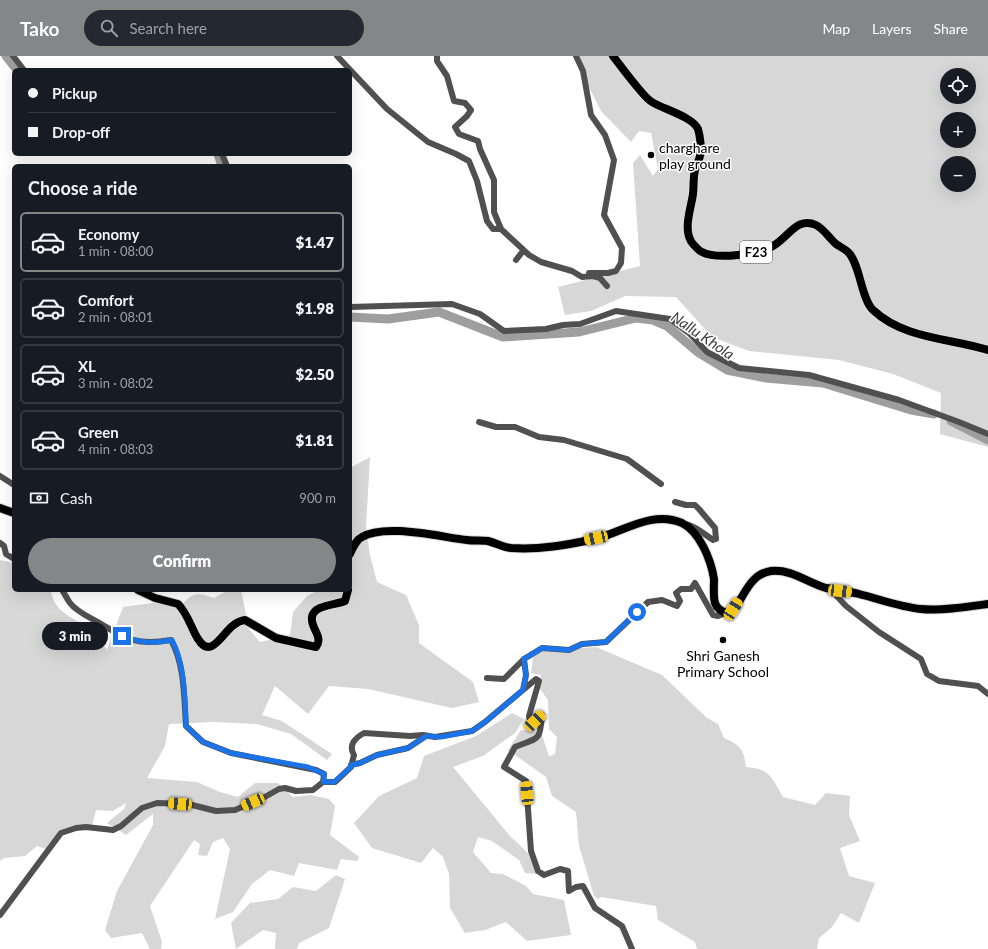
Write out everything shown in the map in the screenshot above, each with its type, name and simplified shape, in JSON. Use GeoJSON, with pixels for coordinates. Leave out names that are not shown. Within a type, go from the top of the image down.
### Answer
{"type":"FeatureCollection","features":[{"type":"Feature","properties":{"kind":"main road","name":"F23"},"geometry":{"type":"LineString","coordinates":[[613,56],[650,101],[687,119],[698,128],[700,156],[694,176],[689,218],[689,233],[692,243],[702,252],[718,255],[758,252],[773,247],[794,228],[802,223],[815,225],[824,231],[836,244],[849,252],[855,263],[871,309],[892,325],[926,337],[988,350]]}},
{"type":"Feature","properties":{"kind":"main road"},"geometry":{"type":"LineString","coordinates":[[0,508],[12,512]]}},
{"type":"Feature","properties":{"kind":"main road"},"geometry":{"type":"LineString","coordinates":[[352,550],[357,540],[362,536],[381,532],[415,532],[487,541],[509,548],[556,547],[596,538],[656,518],[682,523],[691,528],[697,536],[711,567],[714,578],[716,605],[719,610],[726,613],[733,609],[755,578],[766,572],[778,570],[790,572],[818,586],[851,592],[882,601],[921,609],[988,604]]}},
{"type":"Feature","properties":{"kind":"main road"},"geometry":{"type":"LineString","coordinates":[[142,592],[154,598],[178,604],[198,639],[203,646],[207,648],[212,647],[217,643],[225,632],[235,623],[245,620],[276,638],[316,647],[318,638],[312,622],[314,612],[318,608],[345,601],[347,592]]}},
{"type":"Feature","properties":{"kind":"street"},"geometry":{"type":"LineString","coordinates":[[13,56],[22,68]]}},
{"type":"Feature","properties":{"kind":"street"},"geometry":{"type":"LineString","coordinates":[[337,56],[349,68]]}},
{"type":"Feature","properties":{"kind":"street"},"geometry":{"type":"LineString","coordinates":[[437,56],[437,61],[447,76],[454,100],[465,103],[471,110],[455,127],[459,134],[478,141],[494,180],[494,212],[501,229],[524,251],[540,262],[575,273],[582,277],[593,276],[600,278],[607,286]]}},
{"type":"Feature","properties":{"kind":"street"},"geometry":{"type":"LineString","coordinates":[[575,273],[616,271],[621,263],[622,254],[622,248],[604,215],[614,160],[605,135],[590,114],[583,71],[576,56]]}},
{"type":"Feature","properties":{"kind":"street"},"geometry":{"type":"LineString","coordinates":[[352,72],[387,108],[428,142],[456,154],[468,162],[477,181],[487,221],[493,229],[501,229]]}},
{"type":"Feature","properties":{"kind":"street"},"geometry":{"type":"LineString","coordinates":[[516,260],[524,251]]}},
{"type":"Feature","properties":{"kind":"street"},"geometry":{"type":"LineString","coordinates":[[352,306],[452,304],[480,314],[504,331],[546,329],[563,325],[580,324],[616,311],[670,319],[689,332],[707,352],[739,368],[809,375],[899,400],[988,434]]}},
{"type":"Feature","properties":{"kind":"street"},"geometry":{"type":"LineString","coordinates":[[479,422],[496,427],[515,428],[539,437],[564,440],[627,460],[661,484]]}},
{"type":"Feature","properties":{"kind":"street"},"geometry":{"type":"LineString","coordinates":[[0,476],[12,484]]}},
{"type":"Feature","properties":{"kind":"street"},"geometry":{"type":"LineString","coordinates":[[675,502],[686,505],[695,505],[715,528],[716,539],[700,532],[692,525],[682,523]]}},
{"type":"Feature","properties":{"kind":"street"},"geometry":{"type":"LineString","coordinates":[[0,543],[4,546],[6,554],[12,558]]}},
{"type":"Feature","properties":{"kind":"street"},"geometry":{"type":"LineString","coordinates":[[488,678],[504,679],[524,659],[542,648],[569,650],[582,644],[606,642],[648,602],[662,600],[677,606],[680,601],[676,593],[681,589],[691,589],[695,584],[713,615],[718,616],[726,613]]}},
{"type":"Feature","properties":{"kind":"street"},"geometry":{"type":"LineString","coordinates":[[830,589],[846,606],[879,632],[921,659],[927,674],[939,680],[978,686],[988,694]]}},
{"type":"Feature","properties":{"kind":"street"},"geometry":{"type":"LineString","coordinates":[[63,592],[71,604],[84,614],[122,636],[137,642],[152,643],[172,640],[177,650],[183,688],[186,726],[203,742],[231,753],[316,770],[324,774],[324,782]]}},
{"type":"Feature","properties":{"kind":"street"},"geometry":{"type":"LineString","coordinates":[[523,690],[526,675],[524,659]]}},
{"type":"Feature","properties":{"kind":"street"},"geometry":{"type":"LineString","coordinates":[[0,915],[61,833],[76,828],[86,827],[113,830],[121,826],[142,808],[157,803],[188,804],[216,811],[235,810],[263,798],[279,789],[285,788],[296,791],[313,790],[324,782],[334,782],[351,767],[354,755],[351,748],[352,743],[357,736],[364,734],[441,737],[472,731],[485,722],[536,679],[539,682],[529,716],[530,721],[535,721],[542,715],[540,734],[538,738],[514,747],[504,767],[526,781],[531,851],[538,871],[544,875],[560,869],[568,871],[569,891],[576,887],[583,886],[595,908],[622,926],[632,949]]}},
{"type":"Feature","properties":{"kind":"street"},"geometry":{"type":"LineString","coordinates":[[351,765],[360,763],[377,755],[408,748],[426,736]]}},
{"type":"Feature","properties":{"kind":"shaded area"},"geometry":{"type":"Polygon","coordinates":[[[573,56],[988,56],[988,447],[940,434],[941,393],[893,374],[839,360],[749,351],[712,337],[676,297],[625,296],[591,311],[565,315],[558,287],[640,266],[633,163],[640,155],[653,176],[658,169],[651,133],[639,131],[631,142],[601,111],[573,56]]]}},
{"type":"Feature","properties":{"kind":"shaded area"},"geometry":{"type":"Polygon","coordinates":[[[370,457],[366,528],[370,555],[377,582],[406,595],[419,625],[419,643],[473,682],[479,702],[452,708],[368,689],[329,686],[308,714],[275,686],[262,715],[282,721],[332,754],[327,760],[291,734],[257,724],[213,722],[169,724],[165,746],[147,778],[197,782],[220,792],[238,797],[255,783],[278,783],[293,797],[311,795],[329,799],[335,806],[330,835],[359,857],[357,861],[341,859],[337,870],[299,863],[294,876],[270,870],[252,884],[233,912],[215,919],[230,849],[223,838],[213,842],[207,856],[198,855],[200,844],[194,840],[150,906],[162,942],[161,949],[150,949],[142,933],[111,938],[105,930],[117,891],[153,825],[153,814],[126,835],[107,823],[124,809],[126,803],[113,811],[96,810],[91,830],[75,827],[60,831],[49,850],[37,846],[25,856],[4,858],[0,861],[0,560],[12,563],[12,592],[51,592],[57,606],[63,612],[90,629],[107,650],[123,607],[159,602],[180,606],[196,594],[214,598],[224,592],[241,592],[249,629],[260,642],[290,635],[293,612],[307,596],[315,592],[352,592],[352,467],[370,457]]]}},
{"type":"Feature","properties":{"kind":"shaded area"},"geometry":{"type":"Polygon","coordinates":[[[596,647],[662,675],[707,718],[718,724],[724,738],[740,748],[744,756],[746,767],[766,772],[773,779],[783,797],[815,805],[826,793],[850,796],[849,815],[860,841],[840,848],[849,876],[875,883],[859,923],[841,913],[832,927],[819,938],[817,949],[697,949],[695,942],[658,920],[656,906],[601,897],[598,899],[594,896],[579,846],[576,812],[552,796],[546,777],[508,750],[521,730],[541,732],[549,756],[555,754],[557,737],[549,729],[548,700],[540,689],[541,675],[531,673],[534,651],[596,647]]]}},
{"type":"Feature","properties":{"kind":"shaded area"},"geometry":{"type":"Polygon","coordinates":[[[512,713],[524,719],[515,733],[483,756],[453,767],[510,836],[528,853],[537,874],[525,873],[519,860],[492,841],[478,837],[473,852],[491,873],[503,874],[526,886],[533,894],[564,900],[571,935],[527,941],[506,922],[485,930],[465,933],[450,908],[449,874],[443,857],[433,848],[421,863],[372,848],[354,823],[379,796],[417,778],[424,756],[476,736],[512,713]]]}},
{"type":"Feature","properties":{"kind":"shaded area"},"geometry":{"type":"Polygon","coordinates":[[[336,875],[345,879],[329,928],[299,943],[297,949],[275,949],[276,933],[263,930],[236,949],[231,923],[250,903],[278,899],[293,887],[316,891],[336,875]]]}},
{"type":"Feature","properties":{"kind":"waterway","name":"Nallu Khola"},"geometry":{"type":"LineString","coordinates":[[6,56],[15,68]]}},
{"type":"Feature","properties":{"kind":"waterway","name":"Nallu Khola"},"geometry":{"type":"LineString","coordinates":[[219,156],[221,164]]}},
{"type":"Feature","properties":{"kind":"waterway","name":"Nallu Khola"},"geometry":{"type":"LineString","coordinates":[[352,317],[388,319],[439,312],[503,337],[579,332],[636,318],[653,320],[667,326],[699,353],[727,370],[766,378],[823,383],[911,410],[934,414]]}},
{"type":"Feature","properties":{"kind":"waterway","name":"Nallu Khola"},"geometry":{"type":"LineString","coordinates":[[951,421],[988,440]]}},
{"type":"Feature","properties":{"kind":"place","name":"charghare play ground"},"geometry":{"type":"Point","coordinates":[651,155]}},
{"type":"Feature","properties":{"kind":"place","name":"Shri Ganesh Primary School"},"geometry":{"type":"Point","coordinates":[723,640]}},
{"type":"Feature","properties":{"kind":"route"},"geometry":{"type":"LineString","coordinates":[[122,636],[137,642],[152,643],[172,640],[177,650],[183,688],[186,726],[203,742],[231,753],[247,757],[271,760],[294,766],[308,767],[324,774],[324,782],[334,782],[351,767],[351,765],[390,751],[408,748],[426,736],[441,737],[472,731],[523,690],[526,675],[524,659],[542,648],[569,650],[582,644],[606,642],[637,612]]}}]}
